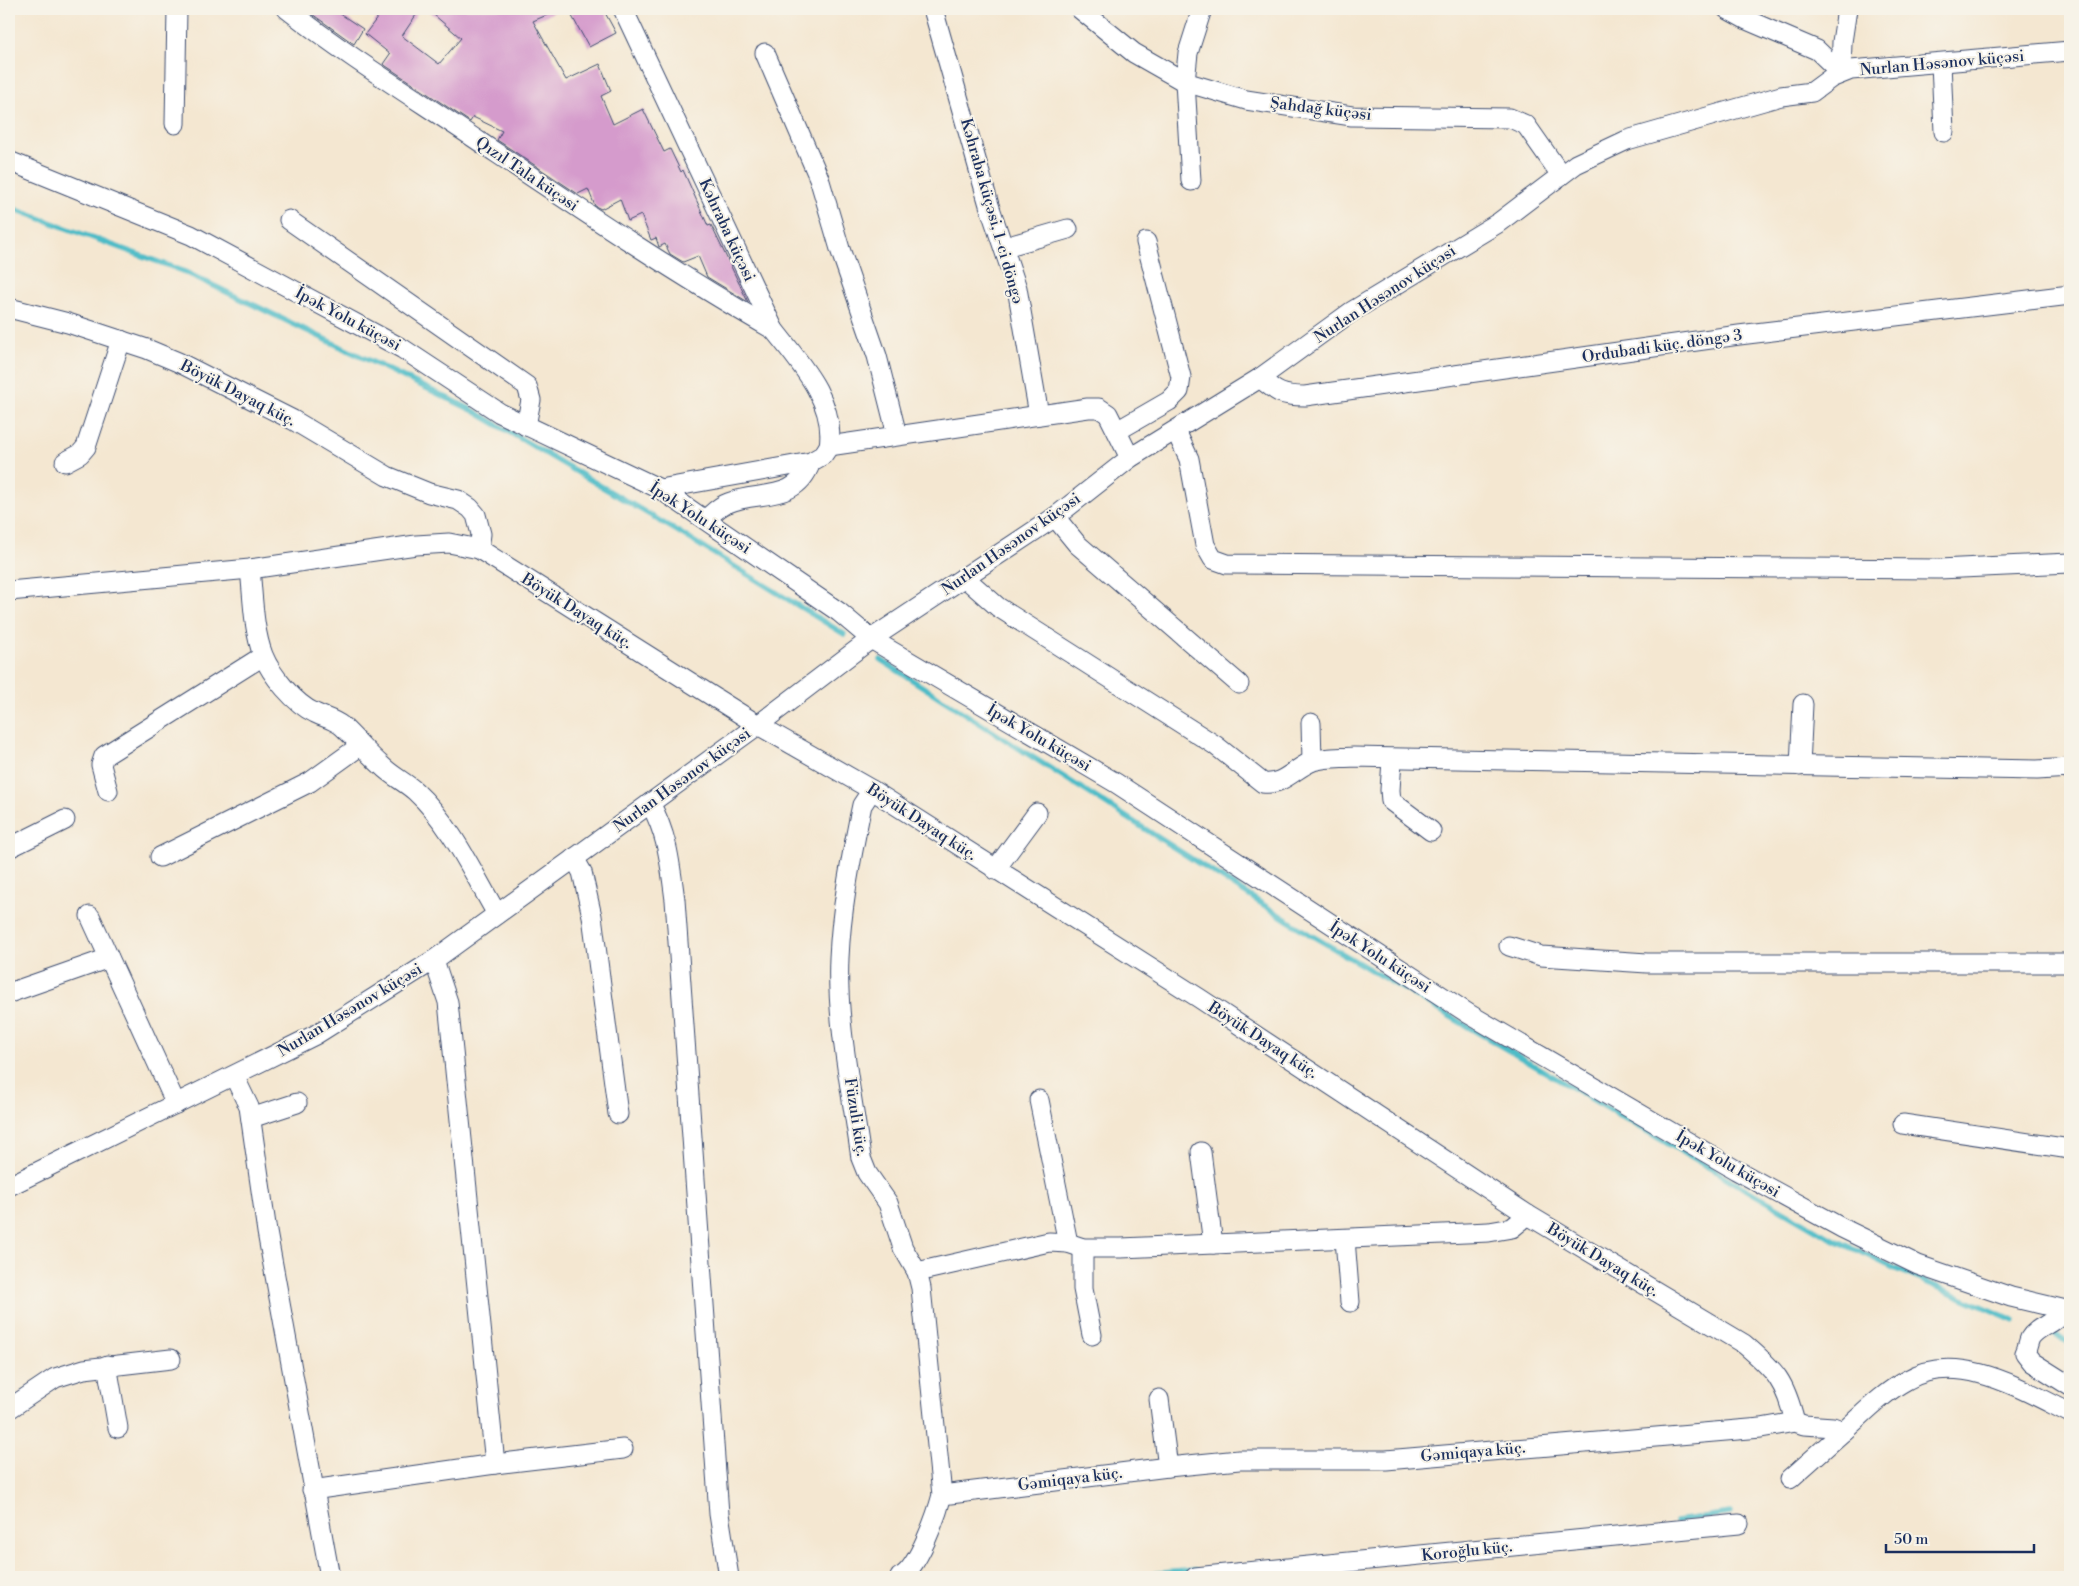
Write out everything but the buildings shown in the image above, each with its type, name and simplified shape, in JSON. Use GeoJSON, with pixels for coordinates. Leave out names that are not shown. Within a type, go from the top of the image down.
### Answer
{"type":"FeatureCollection","features":[{"type":"Feature","properties":{"kind":"street"},"geometry":{"type":"LineString","coordinates":[[176,124],[177,9]]}},
{"type":"Feature","properties":{"kind":"street","name":"Qızıl Tala küçəsi"},"geometry":{"type":"LineString","coordinates":[[286,9],[373,71],[565,200],[716,297],[774,330]]}},
{"type":"Feature","properties":{"kind":"street","name":"Kəhraba küçəsi"},"geometry":{"type":"LineString","coordinates":[[623,9],[774,330],[800,363],[820,395],[830,426],[829,446]]}},
{"type":"Feature","properties":{"kind":"street","name":"Kəhraba küçəsi, 1-ci döngə"},"geometry":{"type":"LineString","coordinates":[[933,9],[989,205],[1005,247],[1026,331],[1039,415]]}},
{"type":"Feature","properties":{"kind":"street","name":"Şahdağ küçəsi"},"geometry":{"type":"LineString","coordinates":[[1080,9],[1134,53],[1185,82],[1246,100],[1352,116],[1510,118],[1518,120],[1526,125],[1562,174]]}},
{"type":"Feature","properties":{"kind":"street"},"geometry":{"type":"LineString","coordinates":[[1190,181],[1185,82],[1188,53],[1202,9]]}},
{"type":"Feature","properties":{"kind":"street"},"geometry":{"type":"LineString","coordinates":[[1727,9],[1818,50],[1841,73]]}},
{"type":"Feature","properties":{"kind":"street"},"geometry":{"type":"LineString","coordinates":[[1841,73],[1842,42],[1847,9]]}},
{"type":"Feature","properties":{"kind":"street","name":"Nurlan Həsənov küçəsi"},"geometry":{"type":"LineString","coordinates":[[9,1186],[316,1035],[434,960],[758,725],[871,639],[1055,516],[1130,458],[1260,378],[1351,312],[1498,223],[1562,174],[1600,151],[1627,140],[1781,96],[1812,92],[1841,73],[1872,67],[1941,63],[2070,51]]}},
{"type":"Feature","properties":{"kind":"street"},"geometry":{"type":"LineString","coordinates":[[765,54],[820,178],[840,249],[878,356],[897,435]]}},
{"type":"Feature","properties":{"kind":"street"},"geometry":{"type":"LineString","coordinates":[[1941,63],[1944,132]]}},
{"type":"Feature","properties":{"kind":"street","name":"İpək Yolu küçəsi"},"geometry":{"type":"LineString","coordinates":[[9,161],[191,235],[403,349],[500,412],[660,489],[839,612],[871,639],[1116,783],[1469,1014],[1736,1170],[1842,1228],[1918,1265],[2011,1297],[2066,1311]]}},
{"type":"Feature","properties":{"kind":"street"},"geometry":{"type":"LineString","coordinates":[[290,220],[527,386],[531,400],[526,426]]}},
{"type":"Feature","properties":{"kind":"street"},"geometry":{"type":"LineString","coordinates":[[1005,247],[1068,229]]}},
{"type":"Feature","properties":{"kind":"street"},"geometry":{"type":"LineString","coordinates":[[1117,431],[1168,401],[1179,391],[1181,377],[1146,242]]}},
{"type":"Feature","properties":{"kind":"street","name":"Ordubadi küç. döngə 3"},"geometry":{"type":"LineString","coordinates":[[1260,378],[1282,394],[1305,396],[1739,335],[2070,295]]}},
{"type":"Feature","properties":{"kind":"street","name":"Böyük Dayaq küç."},"geometry":{"type":"LineString","coordinates":[[9,308],[68,323],[178,362],[271,409],[387,476],[429,493],[458,500],[470,508],[476,515],[481,534],[480,549],[758,725],[872,790],[1199,998],[1528,1215],[1744,1344],[1770,1366],[1780,1379],[1789,1397],[1795,1422]]}},
{"type":"Feature","properties":{"kind":"street"},"geometry":{"type":"LineString","coordinates":[[65,462],[80,454],[86,447],[120,340]]}},
{"type":"Feature","properties":{"kind":"street"},"geometry":{"type":"LineString","coordinates":[[660,489],[811,462],[823,455],[829,446],[1088,408],[1099,408],[1108,414],[1130,458]]}},
{"type":"Feature","properties":{"kind":"street"},"geometry":{"type":"LineString","coordinates":[[1176,430],[1189,459],[1205,545],[1213,559],[1227,564],[1939,569],[2070,563]]}},
{"type":"Feature","properties":{"kind":"street"},"geometry":{"type":"LineString","coordinates":[[706,519],[720,506],[730,502],[775,494],[790,488],[802,478],[811,462]]}},
{"type":"Feature","properties":{"kind":"street"},"geometry":{"type":"LineString","coordinates":[[1055,516],[1077,544],[1239,684]]}},
{"type":"Feature","properties":{"kind":"street"},"geometry":{"type":"LineString","coordinates":[[9,591],[250,569],[416,545],[449,543],[480,549]]}},
{"type":"Feature","properties":{"kind":"street"},"geometry":{"type":"LineString","coordinates":[[250,569],[258,636],[263,656],[285,689],[302,706],[316,714],[332,719],[384,768],[415,791],[433,810],[454,840],[497,914]]}},
{"type":"Feature","properties":{"kind":"street"},"geometry":{"type":"LineString","coordinates":[[964,577],[998,607],[1215,746],[1263,783],[1278,782],[1312,761],[1353,757],[1392,760],[2037,770],[2070,768]]}},
{"type":"Feature","properties":{"kind":"street"},"geometry":{"type":"LineString","coordinates":[[108,792],[101,765],[104,756],[263,656]]}},
{"type":"Feature","properties":{"kind":"street"},"geometry":{"type":"LineString","coordinates":[[1800,766],[1803,704]]}},
{"type":"Feature","properties":{"kind":"street"},"geometry":{"type":"LineString","coordinates":[[1311,723],[1312,761]]}},
{"type":"Feature","properties":{"kind":"street"},"geometry":{"type":"LineString","coordinates":[[160,857],[310,782],[360,746]]}},
{"type":"Feature","properties":{"kind":"street"},"geometry":{"type":"LineString","coordinates":[[1392,760],[1391,801],[1431,830]]}},
{"type":"Feature","properties":{"kind":"street","name":"Füzuli küç."},"geometry":{"type":"LineString","coordinates":[[872,790],[862,805],[842,914],[839,959],[840,1005],[861,1158],[867,1173],[888,1203],[903,1248],[916,1272],[924,1308],[942,1495]]}},
{"type":"Feature","properties":{"kind":"street"},"geometry":{"type":"LineString","coordinates":[[650,803],[662,823],[668,844],[675,900],[719,1514],[729,1577]]}},
{"type":"Feature","properties":{"kind":"street"},"geometry":{"type":"LineString","coordinates":[[995,870],[1036,814]]}},
{"type":"Feature","properties":{"kind":"street"},"geometry":{"type":"LineString","coordinates":[[9,848],[65,820]]}},
{"type":"Feature","properties":{"kind":"street"},"geometry":{"type":"LineString","coordinates":[[574,858],[582,872],[592,916],[618,1114]]}},
{"type":"Feature","properties":{"kind":"street"},"geometry":{"type":"LineString","coordinates":[[90,916],[176,1104]]}},
{"type":"Feature","properties":{"kind":"street"},"geometry":{"type":"LineString","coordinates":[[1509,946],[1542,956],[1648,963],[2070,963]]}},
{"type":"Feature","properties":{"kind":"street"},"geometry":{"type":"LineString","coordinates":[[9,993],[109,958]]}},
{"type":"Feature","properties":{"kind":"street"},"geometry":{"type":"LineString","coordinates":[[434,960],[448,1002],[496,1464]]}},
{"type":"Feature","properties":{"kind":"street"},"geometry":{"type":"LineString","coordinates":[[234,1076],[245,1097],[251,1118],[267,1232],[312,1490],[330,1577]]}},
{"type":"Feature","properties":{"kind":"street"},"geometry":{"type":"LineString","coordinates":[[1039,1100],[1075,1245],[1092,1335]]}},
{"type":"Feature","properties":{"kind":"street"},"geometry":{"type":"LineString","coordinates":[[251,1118],[297,1103]]}},
{"type":"Feature","properties":{"kind":"street"},"geometry":{"type":"LineString","coordinates":[[1903,1124],[2070,1149]]}},
{"type":"Feature","properties":{"kind":"street"},"geometry":{"type":"LineString","coordinates":[[1201,1152],[1213,1244]]}},
{"type":"Feature","properties":{"kind":"street"},"geometry":{"type":"LineString","coordinates":[[916,1272],[1049,1242],[1075,1245],[1213,1244],[1345,1240],[1489,1232],[1512,1228],[1528,1215]]}},
{"type":"Feature","properties":{"kind":"street"},"geometry":{"type":"LineString","coordinates":[[1345,1240],[1350,1302]]}},
{"type":"Feature","properties":{"kind":"street"},"geometry":{"type":"LineString","coordinates":[[2066,1311],[2031,1337],[2025,1353],[2032,1362],[2070,1386]]}},
{"type":"Feature","properties":{"kind":"street"},"geometry":{"type":"LineString","coordinates":[[9,1409],[55,1378],[84,1369],[171,1359]]}},
{"type":"Feature","properties":{"kind":"street"},"geometry":{"type":"LineString","coordinates":[[107,1366],[118,1428]]}},
{"type":"Feature","properties":{"kind":"street"},"geometry":{"type":"LineString","coordinates":[[1790,1479],[1894,1388],[1915,1376],[1938,1370],[1978,1373],[2019,1388],[2070,1413]]}},
{"type":"Feature","properties":{"kind":"street"},"geometry":{"type":"LineString","coordinates":[[1159,1399],[1168,1467]]}},
{"type":"Feature","properties":{"kind":"street","name":"Gəmiqaya küç."},"geometry":{"type":"LineString","coordinates":[[942,1495],[1239,1460],[1386,1460],[1761,1428],[1795,1422],[1804,1425],[1833,1427],[1844,1431]]}},
{"type":"Feature","properties":{"kind":"street"},"geometry":{"type":"LineString","coordinates":[[312,1490],[496,1464],[623,1449]]}},
{"type":"Feature","properties":{"kind":"street"},"geometry":{"type":"LineString","coordinates":[[900,1577],[911,1569],[939,1507],[942,1495]]}},
{"type":"Feature","properties":{"kind":"street","name":"Koroğlu küç."},"geometry":{"type":"LineString","coordinates":[[1195,1577],[1739,1524]]}},
{"type":"Feature","properties":{"kind":"waterway"},"geometry":{"type":"LineString","coordinates":[[9,207],[183,271],[472,410],[677,531],[844,634]]}},
{"type":"Feature","properties":{"kind":"waterway"},"geometry":{"type":"LineString","coordinates":[[881,660],[1309,934],[1821,1233],[1898,1270],[2014,1320]]}},
{"type":"Feature","properties":{"kind":"waterway"},"geometry":{"type":"LineString","coordinates":[[2048,1332],[2070,1341]]}},
{"type":"Feature","properties":{"kind":"waterway"},"geometry":{"type":"LineString","coordinates":[[1676,1521],[1730,1513]]}},
{"type":"Feature","properties":{"kind":"waterway"},"geometry":{"type":"LineString","coordinates":[[1119,1577],[1196,1570]]}}]}
